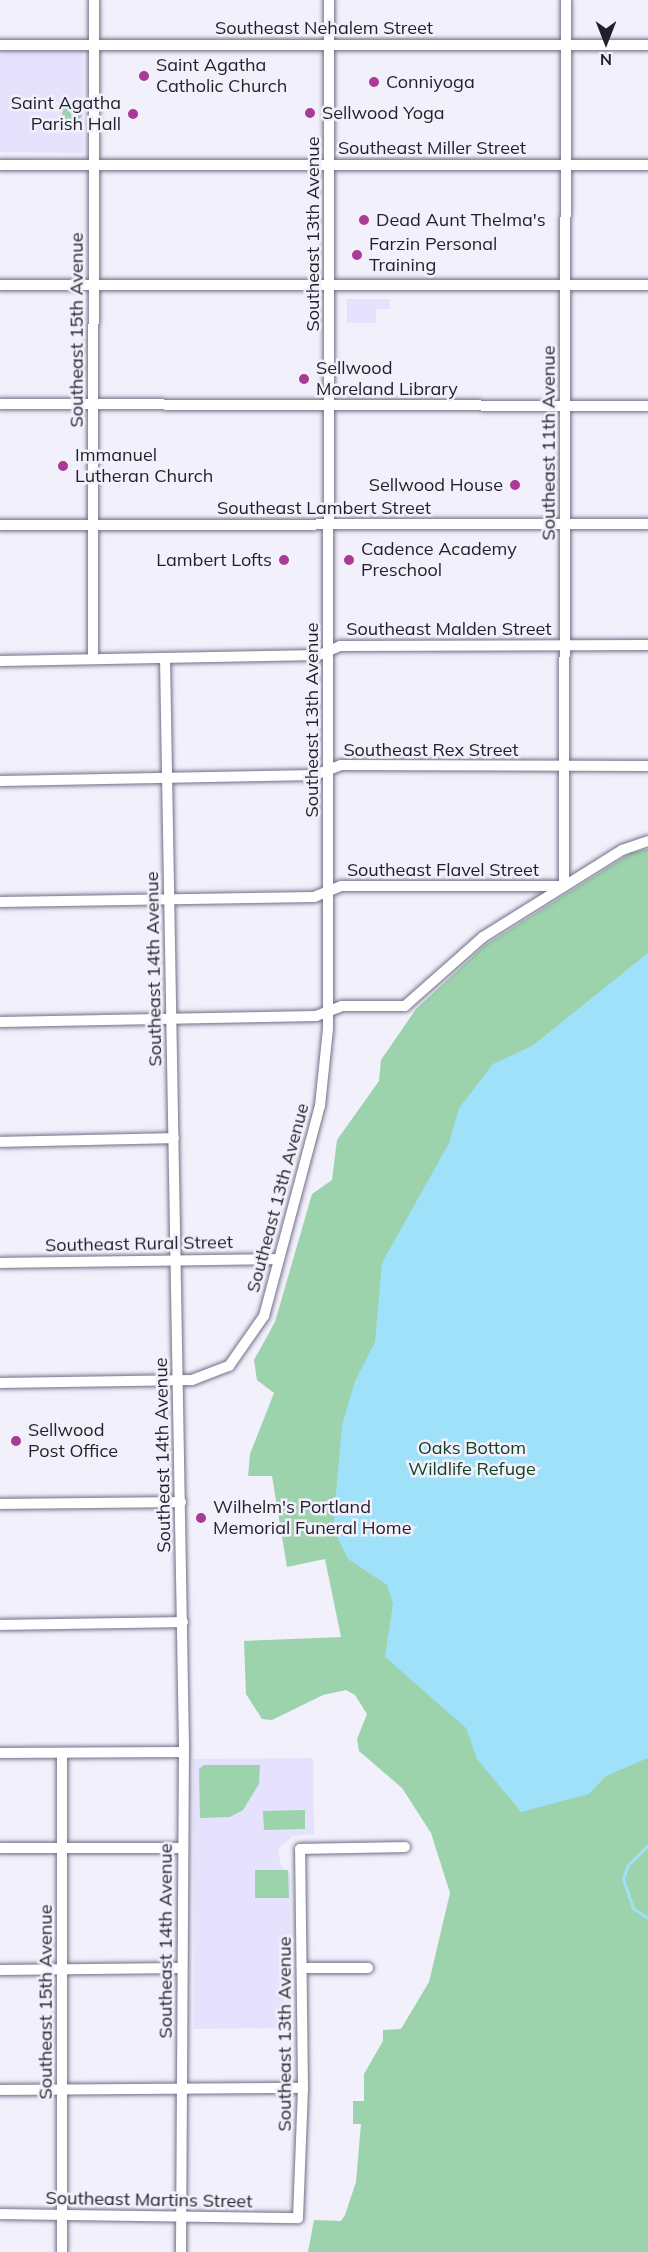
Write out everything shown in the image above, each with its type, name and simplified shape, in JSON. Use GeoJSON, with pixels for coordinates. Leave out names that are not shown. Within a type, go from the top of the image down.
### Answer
{"type":"FeatureCollection","features":[{"type":"Feature","properties":{"kind":"street","name":"Southeast 15th Avenue"},"geometry":{"type":"LineString","coordinates":[[93,659],[94,0]]}},
{"type":"Feature","properties":{"kind":"street","name":"Southeast 13th Avenue"},"geometry":{"type":"LineString","coordinates":[[0,1383],[178,1380],[214,1374],[244,1350],[264,1316],[322,1095],[328,1011],[329,0]]}},
{"type":"Feature","properties":{"kind":"street","name":"Southeast 11th Avenue"},"geometry":{"type":"LineString","coordinates":[[564,886],[566,0]]}},
{"type":"Feature","properties":{"kind":"street","name":"Southeast Nehalem Street"},"geometry":{"type":"LineString","coordinates":[[0,45],[648,45]]}},
{"type":"Feature","properties":{"kind":"street","name":"Southeast Miller Street"},"geometry":{"type":"LineString","coordinates":[[0,165],[648,165]]}},
{"type":"Feature","properties":{"kind":"street"},"geometry":{"type":"LineString","coordinates":[[0,285],[648,285]]}},
{"type":"Feature","properties":{"kind":"street"},"geometry":{"type":"LineString","coordinates":[[0,404],[648,406]]}},
{"type":"Feature","properties":{"kind":"street","name":"Southeast Lambert Street"},"geometry":{"type":"LineString","coordinates":[[0,525],[648,524]]}},
{"type":"Feature","properties":{"kind":"street","name":"Southeast Malden Street"},"geometry":{"type":"LineString","coordinates":[[0,661],[165,658],[328,651],[340,645],[648,645]]}},
{"type":"Feature","properties":{"kind":"street","name":"Southeast 14th Avenue"},"geometry":{"type":"LineString","coordinates":[[165,658],[170,779],[169,899],[183,1622],[181,2252]]}},
{"type":"Feature","properties":{"kind":"street","name":"Southeast Rex Street"},"geometry":{"type":"LineString","coordinates":[[0,781],[315,775],[341,765],[648,766]]}},
{"type":"Feature","properties":{"kind":"street"},"geometry":{"type":"LineString","coordinates":[[0,1022],[316,1016],[342,1006],[407,1005],[483,937],[622,850],[648,842]]}},
{"type":"Feature","properties":{"kind":"street","name":"Southeast Flavel Street"},"geometry":{"type":"LineString","coordinates":[[0,902],[314,897],[341,886],[564,886]]}},
{"type":"Feature","properties":{"kind":"street"},"geometry":{"type":"LineString","coordinates":[[0,1142],[174,1138]]}},
{"type":"Feature","properties":{"kind":"street","name":"Southeast Rural Street"},"geometry":{"type":"LineString","coordinates":[[0,1263],[279,1259]]}},
{"type":"Feature","properties":{"kind":"street"},"geometry":{"type":"LineString","coordinates":[[0,1504],[181,1502]]}},
{"type":"Feature","properties":{"kind":"street"},"geometry":{"type":"LineString","coordinates":[[0,1625],[183,1622]]}},
{"type":"Feature","properties":{"kind":"street"},"geometry":{"type":"LineString","coordinates":[[0,1753],[182,1752]]}},
{"type":"Feature","properties":{"kind":"street","name":"Southeast 15th Avenue"},"geometry":{"type":"LineString","coordinates":[[62,1753],[62,2252]]}},
{"type":"Feature","properties":{"kind":"street","name":"Southeast 13th Avenue"},"geometry":{"type":"LineString","coordinates":[[298,2218],[303,2088],[300,1849],[405,1847]]}},
{"type":"Feature","properties":{"kind":"street"},"geometry":{"type":"LineString","coordinates":[[0,1848],[182,1848]]}},
{"type":"Feature","properties":{"kind":"street"},"geometry":{"type":"LineString","coordinates":[[0,1970],[182,1968]]}},
{"type":"Feature","properties":{"kind":"street"},"geometry":{"type":"LineString","coordinates":[[302,1968],[368,1968]]}},
{"type":"Feature","properties":{"kind":"street"},"geometry":{"type":"LineString","coordinates":[[0,2090],[303,2088]]}},
{"type":"Feature","properties":{"kind":"street","name":"Southeast Martins Street"},"geometry":{"type":"LineString","coordinates":[[0,2214],[298,2218]]}},
{"type":"Feature","properties":{"kind":"shaded area"},"geometry":{"type":"Polygon","coordinates":[[[0,51],[83,51],[83,153],[0,152],[0,51]]]}},
{"type":"Feature","properties":{"kind":"shaded area"},"geometry":{"type":"Polygon","coordinates":[[[347,299],[390,299],[390,309],[376,309],[376,323],[347,323],[347,299]]]}},
{"type":"Feature","properties":{"kind":"shaded area"},"geometry":{"type":"Polygon","coordinates":[[[313,1758],[314,1834],[293,1836],[278,1849],[281,1866],[290,1873],[291,2028],[194,2029],[193,1759],[313,1758]]]}},
{"type":"Feature","properties":{"kind":"green space"},"geometry":{"type":"Polygon","coordinates":[[[72,103],[79,106],[82,113],[79,120],[72,123],[65,120],[62,113],[65,106],[72,103]]]}},
{"type":"Feature","properties":{"kind":"green space","name":"Oaks Bottom Wildlife Refuge"},"geometry":{"type":"Polygon","coordinates":[[[648,849],[648,2252],[308,2252],[314,2220],[341,2221],[345,2215],[356,2182],[361,2124],[353,2124],[353,2101],[364,2101],[364,2074],[383,2041],[383,2030],[401,2029],[429,1982],[450,1893],[431,1833],[402,1788],[359,1751],[357,1739],[367,1714],[355,1695],[346,1690],[323,1695],[272,1720],[262,1719],[246,1694],[244,1641],[341,1637],[325,1559],[287,1567],[272,1476],[248,1476],[250,1454],[274,1393],[257,1380],[254,1360],[275,1322],[312,1194],[332,1180],[337,1140],[379,1081],[381,1060],[416,1009],[485,945],[631,853],[648,849]]]}},
{"type":"Feature","properties":{"kind":"green space"},"geometry":{"type":"Polygon","coordinates":[[[204,1765],[260,1765],[259,1784],[243,1810],[230,1817],[200,1818],[199,1769],[204,1765]]]}},
{"type":"Feature","properties":{"kind":"green space"},"geometry":{"type":"Polygon","coordinates":[[[305,1810],[305,1829],[264,1830],[263,1811],[305,1810]]]}},
{"type":"Feature","properties":{"kind":"green space"},"geometry":{"type":"Polygon","coordinates":[[[255,1870],[288,1870],[289,1898],[255,1898],[255,1870]]]}},
{"type":"Feature","properties":{"kind":"water"},"geometry":{"type":"Polygon","coordinates":[[[648,953],[648,1758],[606,1776],[589,1794],[521,1812],[477,1759],[466,1728],[385,1657],[393,1603],[387,1585],[348,1559],[333,1528],[342,1425],[355,1381],[375,1342],[382,1263],[449,1143],[459,1108],[493,1064],[532,1046],[648,953]]]}},
{"type":"Feature","properties":{"kind":"waterway"},"geometry":{"type":"LineString","coordinates":[[648,1845],[628,1865],[623,1879],[633,1908],[648,1918]]}},
{"type":"Feature","properties":{"kind":"place","name":"Saint Agatha Catholic Church"},"geometry":{"type":"Point","coordinates":[144,76]}},
{"type":"Feature","properties":{"kind":"place","name":"Conniyoga"},"geometry":{"type":"Point","coordinates":[374,82]}},
{"type":"Feature","properties":{"kind":"place","name":"Sellwood Yoga"},"geometry":{"type":"Point","coordinates":[310,113]}},
{"type":"Feature","properties":{"kind":"place","name":"Saint Agatha Parish Hall"},"geometry":{"type":"Point","coordinates":[133,114]}},
{"type":"Feature","properties":{"kind":"place","name":"Dead Aunt Thelma's"},"geometry":{"type":"Point","coordinates":[364,220]}},
{"type":"Feature","properties":{"kind":"place","name":"Farzin Personal Training"},"geometry":{"type":"Point","coordinates":[357,255]}},
{"type":"Feature","properties":{"kind":"place","name":"Sellwood Moreland Library"},"geometry":{"type":"Point","coordinates":[304,379]}},
{"type":"Feature","properties":{"kind":"place","name":"Immanuel Lutheran Church"},"geometry":{"type":"Point","coordinates":[63,466]}},
{"type":"Feature","properties":{"kind":"place","name":"Sellwood House"},"geometry":{"type":"Point","coordinates":[515,485]}},
{"type":"Feature","properties":{"kind":"place","name":"Lambert Lofts"},"geometry":{"type":"Point","coordinates":[284,560]}},
{"type":"Feature","properties":{"kind":"place","name":"Cadence Academy Preschool"},"geometry":{"type":"Point","coordinates":[349,560]}},
{"type":"Feature","properties":{"kind":"place","name":"Sellwood Post Office"},"geometry":{"type":"Point","coordinates":[16,1441]}},
{"type":"Feature","properties":{"kind":"place","name":"Wilhelm's Portland Memorial Funeral Home"},"geometry":{"type":"Point","coordinates":[201,1518]}}]}
